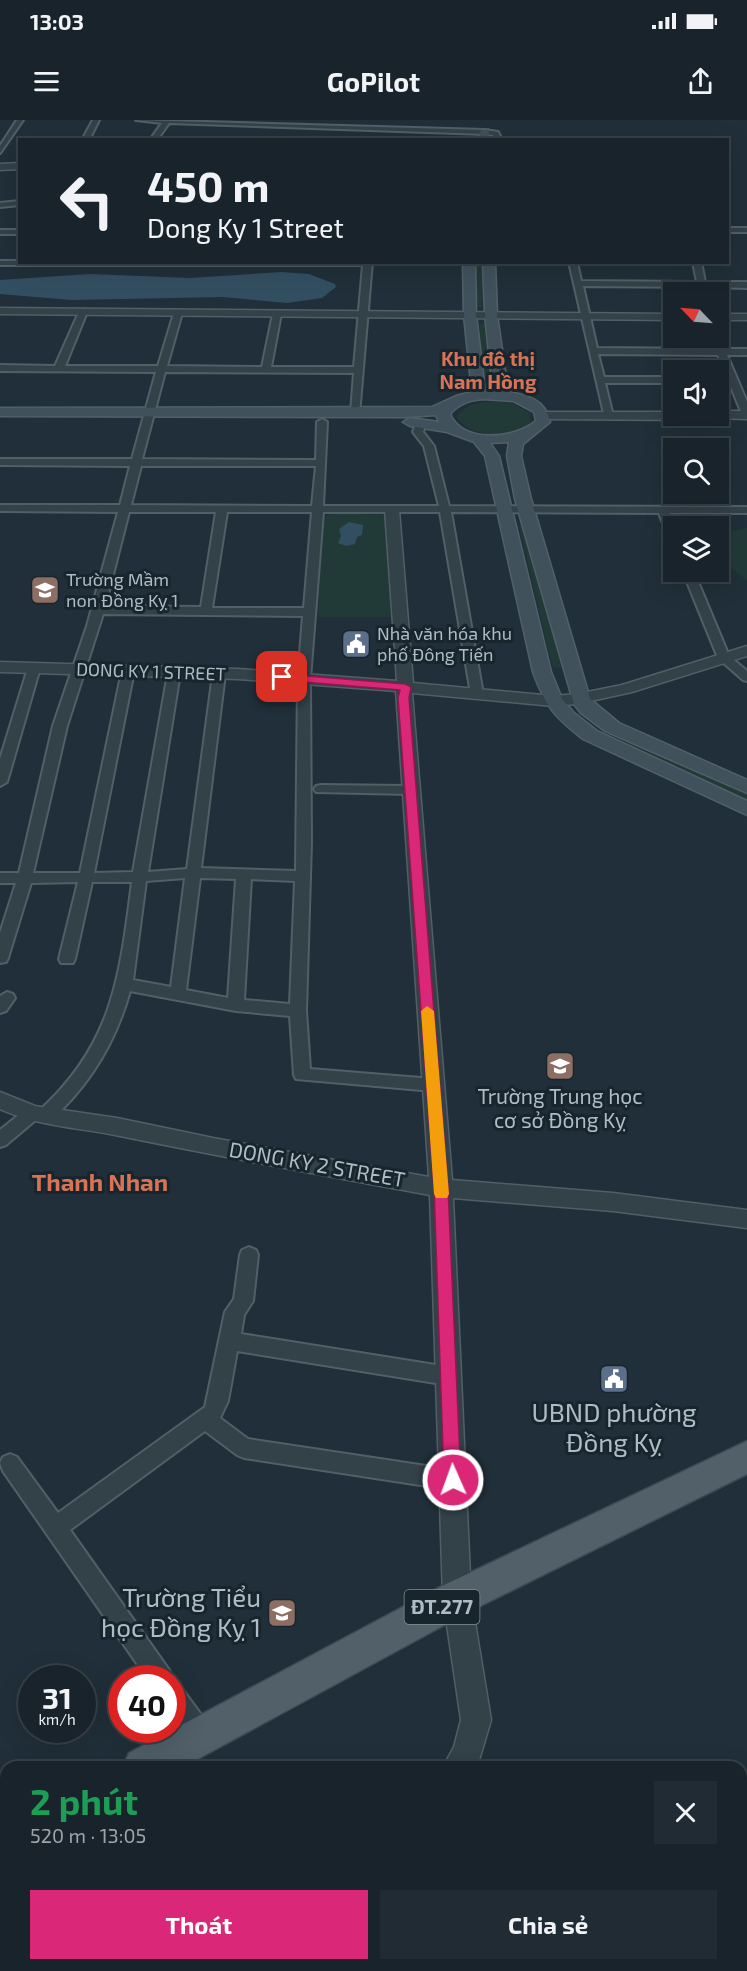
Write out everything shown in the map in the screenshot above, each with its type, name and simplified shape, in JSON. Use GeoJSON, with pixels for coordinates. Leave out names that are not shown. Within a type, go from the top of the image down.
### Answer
{"type":"FeatureCollection","features":[{"type":"Feature","properties":{"kind":"main road"},"geometry":{"type":"LineString","coordinates":[[468,264],[470,315],[479,395]]}},
{"type":"Feature","properties":{"kind":"main road"},"geometry":{"type":"LineString","coordinates":[[489,264],[491,315],[501,395]]}},
{"type":"Feature","properties":{"kind":"main road"},"geometry":{"type":"LineString","coordinates":[[0,412],[147,417],[322,422],[421,423],[451,428],[479,438],[499,439],[524,435],[539,427],[543,416],[541,411],[532,404],[501,395],[479,395],[428,412],[147,417],[0,421]]}},
{"type":"Feature","properties":{"kind":"main road"},"geometry":{"type":"LineString","coordinates":[[451,428],[444,421],[443,414],[453,403]]}},
{"type":"Feature","properties":{"kind":"main road"},"geometry":{"type":"LineString","coordinates":[[524,435],[515,446],[514,457],[526,509],[581,700],[588,710],[612,727],[747,787]]}},
{"type":"Feature","properties":{"kind":"main road"},"geometry":{"type":"LineString","coordinates":[[479,438],[492,456],[542,672],[553,701],[574,723],[597,739],[747,809]]}},
{"type":"Feature","properties":{"kind":"main road","name":"ĐT.277"},"geometry":{"type":"LineString","coordinates":[[154,1761],[458,1598],[747,1457]]}},
{"type":"Feature","properties":{"kind":"street"},"geometry":{"type":"LineString","coordinates":[[2,144],[20,120]]}},
{"type":"Feature","properties":{"kind":"street"},"geometry":{"type":"LineString","coordinates":[[86,138],[96,120]]}},
{"type":"Feature","properties":{"kind":"street"},"geometry":{"type":"LineString","coordinates":[[139,120],[347,126],[484,136],[496,133],[498,138]]}},
{"type":"Feature","properties":{"kind":"street"},"geometry":{"type":"LineString","coordinates":[[224,122],[265,120]]}},
{"type":"Feature","properties":{"kind":"street"},"geometry":{"type":"LineString","coordinates":[[403,138],[410,120]]}},
{"type":"Feature","properties":{"kind":"street"},"geometry":{"type":"LineString","coordinates":[[484,136],[489,120]]}},
{"type":"Feature","properties":{"kind":"street"},"geometry":{"type":"LineString","coordinates":[[154,138],[167,121]]}},
{"type":"Feature","properties":{"kind":"street"},"geometry":{"type":"LineString","coordinates":[[219,134],[224,122]]}},
{"type":"Feature","properties":{"kind":"street"},"geometry":{"type":"LineString","coordinates":[[342,138],[347,126]]}},
{"type":"Feature","properties":{"kind":"street"},"geometry":{"type":"LineString","coordinates":[[0,167],[18,166]]}},
{"type":"Feature","properties":{"kind":"street"},"geometry":{"type":"LineString","coordinates":[[0,205],[18,203]]}},
{"type":"Feature","properties":{"kind":"street"},"geometry":{"type":"LineString","coordinates":[[729,230],[747,230]]}},
{"type":"Feature","properties":{"kind":"street"},"geometry":{"type":"LineString","coordinates":[[0,232],[18,232]]}},
{"type":"Feature","properties":{"kind":"street"},"geometry":{"type":"LineString","coordinates":[[0,263],[18,263]]}},
{"type":"Feature","properties":{"kind":"street"},"geometry":{"type":"LineString","coordinates":[[356,413],[362,315],[368,264]]}},
{"type":"Feature","properties":{"kind":"street"},"geometry":{"type":"LineString","coordinates":[[573,264],[608,416]]}},
{"type":"Feature","properties":{"kind":"street"},"geometry":{"type":"LineString","coordinates":[[697,264],[701,282]]}},
{"type":"Feature","properties":{"kind":"street"},"geometry":{"type":"LineString","coordinates":[[578,283],[663,287]]}},
{"type":"Feature","properties":{"kind":"street"},"geometry":{"type":"LineString","coordinates":[[729,287],[747,285]]}},
{"type":"Feature","properties":{"kind":"street"},"geometry":{"type":"LineString","coordinates":[[0,311],[663,317]]}},
{"type":"Feature","properties":{"kind":"street"},"geometry":{"type":"LineString","coordinates":[[58,368],[84,312]]}},
{"type":"Feature","properties":{"kind":"street"},"geometry":{"type":"LineString","coordinates":[[0,958],[25,878],[60,726],[99,610],[147,417],[178,313]]}},
{"type":"Feature","properties":{"kind":"street"},"geometry":{"type":"LineString","coordinates":[[266,369],[277,314]]}},
{"type":"Feature","properties":{"kind":"street"},"geometry":{"type":"LineString","coordinates":[[729,317],[747,317]]}},
{"type":"Feature","properties":{"kind":"street"},"geometry":{"type":"LineString","coordinates":[[720,348],[747,415],[729,415]]}},
{"type":"Feature","properties":{"kind":"street"},"geometry":{"type":"LineString","coordinates":[[594,351],[747,352]]}},
{"type":"Feature","properties":{"kind":"street"},"geometry":{"type":"LineString","coordinates":[[0,368],[358,370]]}},
{"type":"Feature","properties":{"kind":"street"},"geometry":{"type":"LineString","coordinates":[[600,380],[663,380]]}},
{"type":"Feature","properties":{"kind":"street"},"geometry":{"type":"LineString","coordinates":[[729,380],[734,380]]}},
{"type":"Feature","properties":{"kind":"street"},"geometry":{"type":"LineString","coordinates":[[543,416],[663,416]]}},
{"type":"Feature","properties":{"kind":"street"},"geometry":{"type":"LineString","coordinates":[[322,422],[304,679],[303,876],[298,1011],[302,1075],[433,1085]]}},
{"type":"Feature","properties":{"kind":"street"},"geometry":{"type":"LineString","coordinates":[[421,423],[418,432],[429,446],[446,510],[477,694]]}},
{"type":"Feature","properties":{"kind":"street"},"geometry":{"type":"LineString","coordinates":[[0,462],[321,462]]}},
{"type":"Feature","properties":{"kind":"street"},"geometry":{"type":"LineString","coordinates":[[0,508],[747,510]]}},
{"type":"Feature","properties":{"kind":"street"},"geometry":{"type":"LineString","coordinates":[[206,611],[222,510]]}},
{"type":"Feature","properties":{"kind":"street"},"geometry":{"type":"LineString","coordinates":[[392,510],[405,687],[403,698],[441,1188],[458,1598],[476,1720],[467,1755],[462,1761]]}},
{"type":"Feature","properties":{"kind":"street"},"geometry":{"type":"LineString","coordinates":[[663,510],[666,516]]}},
{"type":"Feature","properties":{"kind":"street"},"geometry":{"type":"LineString","coordinates":[[692,582],[724,658],[747,677]]}},
{"type":"Feature","properties":{"kind":"street"},"geometry":{"type":"LineString","coordinates":[[99,610],[308,612]]}},
{"type":"Feature","properties":{"kind":"street","name":"DONG KY 1 STREET"},"geometry":{"type":"LineString","coordinates":[[0,667],[304,679],[553,701],[581,700],[747,651]]}},
{"type":"Feature","properties":{"kind":"street"},"geometry":{"type":"LineString","coordinates":[[0,782],[34,668]]}},
{"type":"Feature","properties":{"kind":"street"},"geometry":{"type":"LineString","coordinates":[[67,959],[86,878],[128,671]]}},
{"type":"Feature","properties":{"kind":"street"},"geometry":{"type":"LineString","coordinates":[[0,1140],[38,1114],[61,1102],[92,1062],[112,1021],[124,984],[174,673]]}},
{"type":"Feature","properties":{"kind":"street"},"geometry":{"type":"LineString","coordinates":[[178,993],[219,674]]}},
{"type":"Feature","properties":{"kind":"street"},"geometry":{"type":"LineString","coordinates":[[321,789],[410,790]]}},
{"type":"Feature","properties":{"kind":"street"},"geometry":{"type":"LineString","coordinates":[[0,878],[140,877],[192,873],[303,876]]}},
{"type":"Feature","properties":{"kind":"street"},"geometry":{"type":"LineString","coordinates":[[236,1005],[244,874]]}},
{"type":"Feature","properties":{"kind":"street"},"geometry":{"type":"LineString","coordinates":[[124,984],[236,1005],[298,1011]]}},
{"type":"Feature","properties":{"kind":"street","name":"DONG KY 2 STREET"},"geometry":{"type":"LineString","coordinates":[[0,1100],[38,1114],[441,1188],[613,1202],[747,1219]]}},
{"type":"Feature","properties":{"kind":"street"},"geometry":{"type":"LineString","coordinates":[[55,1528],[212,1414],[218,1401],[235,1312],[243,1301],[249,1255]]}},
{"type":"Feature","properties":{"kind":"street"},"geometry":{"type":"LineString","coordinates":[[230,1341],[448,1376]]}},
{"type":"Feature","properties":{"kind":"street"},"geometry":{"type":"LineString","coordinates":[[205,1419],[244,1448],[453,1480]]}},
{"type":"Feature","properties":{"kind":"street"},"geometry":{"type":"LineString","coordinates":[[10,1464],[152,1665]]}},
{"type":"Feature","properties":{"kind":"street"},"geometry":{"type":"LineString","coordinates":[[186,1714],[201,1736]]}},
{"type":"Feature","properties":{"kind":"green space"},"geometry":{"type":"Polygon","coordinates":[[[473,264],[482,264],[482,307],[475,306],[473,264]]]}},
{"type":"Feature","properties":{"kind":"green space"},"geometry":{"type":"Polygon","coordinates":[[[479,323],[486,324],[494,379],[492,381],[484,380],[479,323]]]}},
{"type":"Feature","properties":{"kind":"green space"},"geometry":{"type":"Polygon","coordinates":[[[491,401],[514,404],[529,412],[531,422],[515,432],[494,434],[473,430],[464,426],[458,419],[458,414],[470,405],[491,401]]]}},
{"type":"Feature","properties":{"kind":"green space"},"geometry":{"type":"Polygon","coordinates":[[[332,513],[384,515],[391,617],[318,617],[322,519],[332,513]]]}},
{"type":"Feature","properties":{"kind":"green space"},"geometry":{"type":"Polygon","coordinates":[[[522,523],[525,524],[560,668],[552,665],[519,526],[522,523]]]}},
{"type":"Feature","properties":{"kind":"green space"},"geometry":{"type":"Polygon","coordinates":[[[747,528],[747,580],[729,566],[729,532],[747,528]]]}},
{"type":"Feature","properties":{"kind":"green space"},"geometry":{"type":"Polygon","coordinates":[[[627,743],[632,743],[747,794],[747,800],[628,747],[627,743]]]}},
{"type":"Feature","properties":{"kind":"water"},"geometry":{"type":"Polygon","coordinates":[[[281,272],[309,274],[335,284],[336,287],[322,298],[287,303],[223,297],[71,300],[0,294],[0,280],[90,274],[190,278],[281,272]]]}},
{"type":"Feature","properties":{"kind":"water"},"geometry":{"type":"Polygon","coordinates":[[[349,522],[363,525],[362,535],[357,537],[355,544],[346,546],[338,543],[341,536],[339,529],[349,522]]]}},
{"type":"Feature","properties":{"kind":"slow traffic"},"geometry":{"type":"LineString","coordinates":[[427,1011],[441,1194]]}},
{"type":"Feature","properties":{"kind":"place","name":"Trường Mầm non Đồng Kỵ 1"},"geometry":{"type":"Point","coordinates":[45,590]}},
{"type":"Feature","properties":{"kind":"place","name":"Nhà văn hóa khu phố Đông Tiến"},"geometry":{"type":"Point","coordinates":[356,644]}},
{"type":"Feature","properties":{"kind":"place","name":"Trường Trung học cơ sở Đồng Kỵ"},"geometry":{"type":"Point","coordinates":[560,1066]}},
{"type":"Feature","properties":{"kind":"place","name":"UBND phường Đồng Kỵ"},"geometry":{"type":"Point","coordinates":[614,1379]}},
{"type":"Feature","properties":{"kind":"place","name":"Trường Tiểu học Đồng Kỵ 1"},"geometry":{"type":"Point","coordinates":[282,1613]}},
{"type":"Feature","properties":{"kind":"district","name":"Khu đô thị Nam Hồng"},"geometry":{"type":"Point","coordinates":[488,370]}},
{"type":"Feature","properties":{"kind":"district","name":"Thanh Nhan"},"geometry":{"type":"Point","coordinates":[100,1183]}},
{"type":"Feature","properties":{"kind":"route"},"geometry":{"type":"LineString","coordinates":[[282,677],[405,687],[403,698],[441,1188],[453,1480]]}}]}
